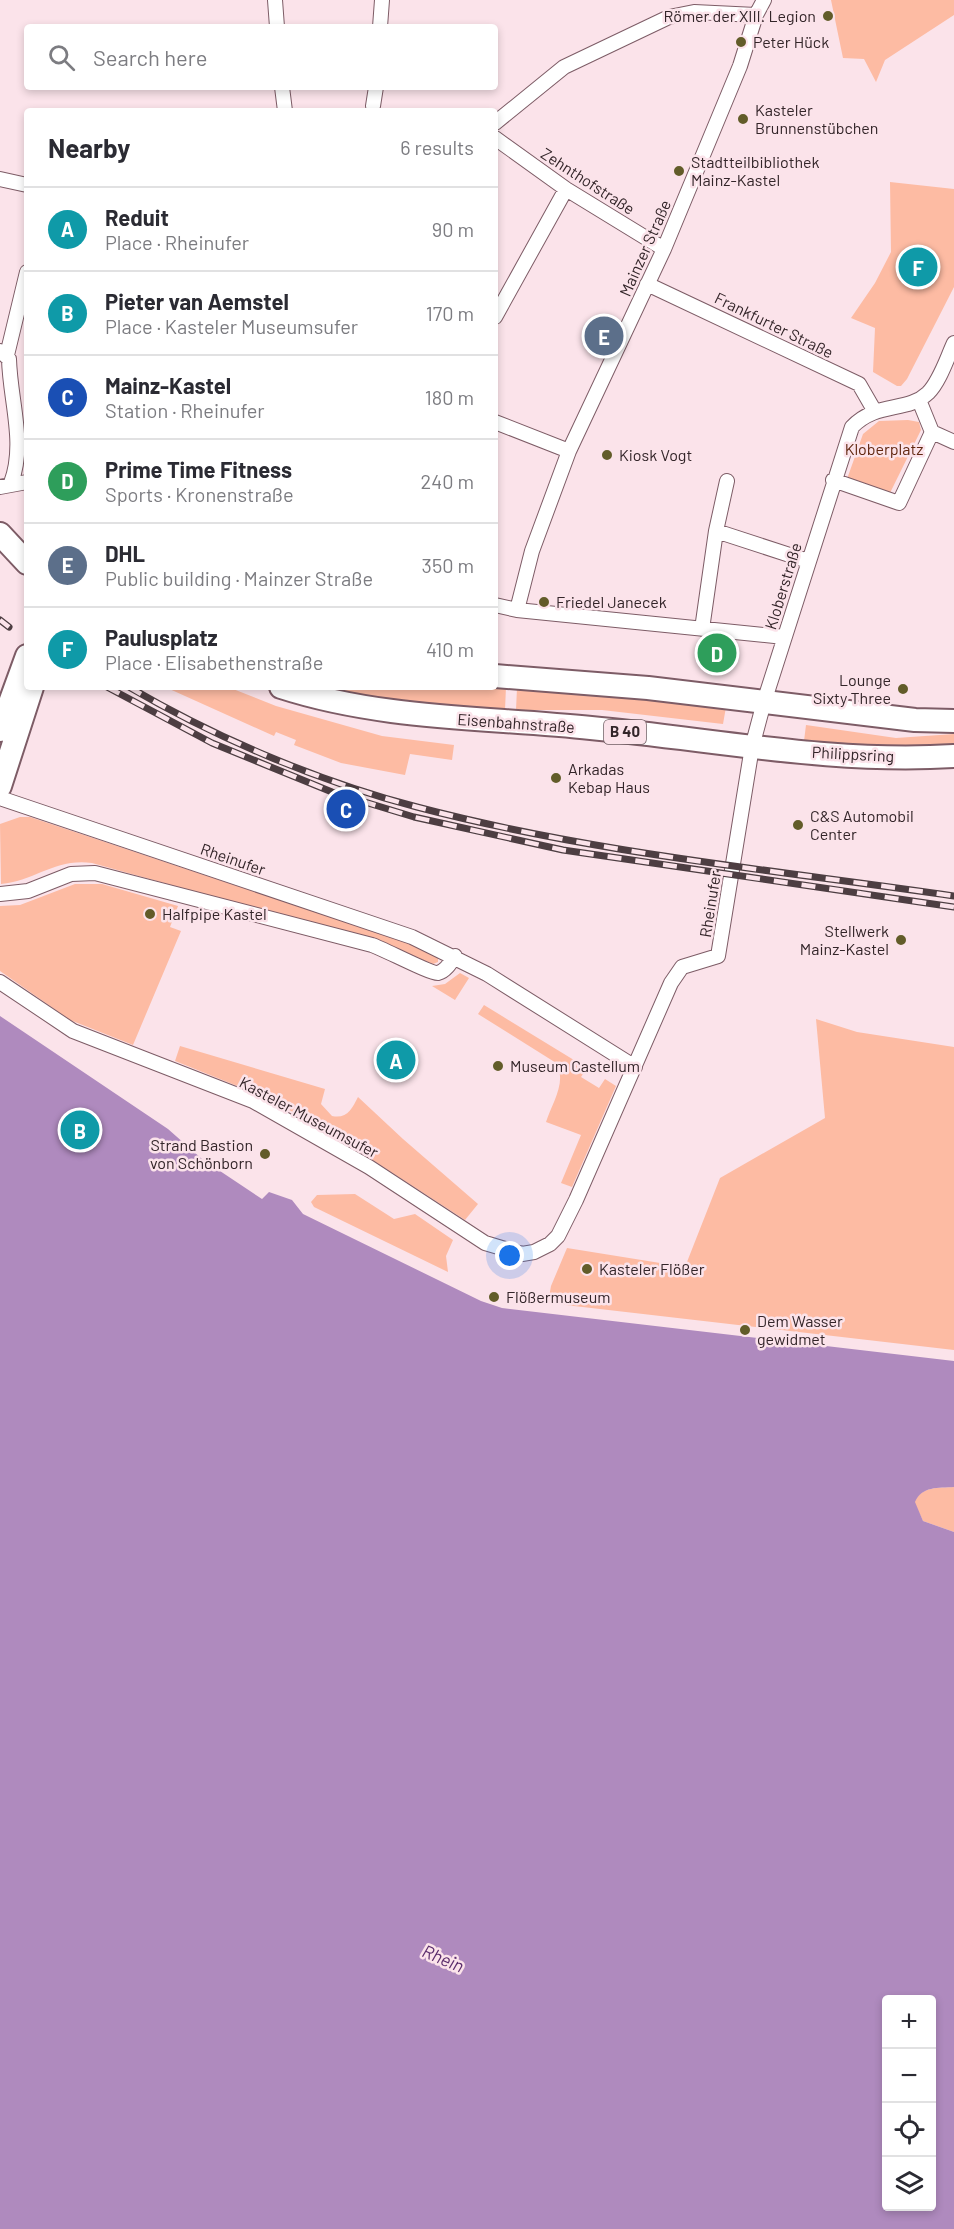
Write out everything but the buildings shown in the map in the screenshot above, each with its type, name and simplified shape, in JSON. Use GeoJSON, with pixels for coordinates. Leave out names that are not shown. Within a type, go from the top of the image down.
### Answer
{"type":"FeatureCollection","features":[{"type":"Feature","properties":{"kind":"main road"},"geometry":{"type":"LineString","coordinates":[[2,535],[24,554]]}},
{"type":"Feature","properties":{"kind":"main road"},"geometry":{"type":"LineString","coordinates":[[0,730],[24,665]]}},
{"type":"Feature","properties":{"kind":"main road"},"geometry":{"type":"LineString","coordinates":[[498,676],[627,686],[915,720],[954,721]]}},
{"type":"Feature","properties":{"kind":"main road","name":"Eisenbahnstraße"},"geometry":{"type":"LineString","coordinates":[[292,690],[344,705],[393,713],[591,728],[752,747]]}},
{"type":"Feature","properties":{"kind":"main road"},"geometry":{"type":"LineString","coordinates":[[0,786],[15,693]]}},
{"type":"Feature","properties":{"kind":"main road","name":"Philippsring"},"geometry":{"type":"LineString","coordinates":[[752,747],[879,757],[954,756]]}},
{"type":"Feature","properties":{"kind":"street"},"geometry":{"type":"LineString","coordinates":[[275,0],[278,24]]}},
{"type":"Feature","properties":{"kind":"street"},"geometry":{"type":"LineString","coordinates":[[380,24],[381,0]]}},
{"type":"Feature","properties":{"kind":"street","name":"Mainzer Straße"},"geometry":{"type":"LineString","coordinates":[[517,610],[532,551],[569,451],[664,249],[740,66],[756,15],[764,0]]}},
{"type":"Feature","properties":{"kind":"street"},"geometry":{"type":"LineString","coordinates":[[498,121],[564,67],[669,17],[693,12],[756,15]]}},
{"type":"Feature","properties":{"kind":"street"},"geometry":{"type":"LineString","coordinates":[[282,90],[285,108]]}},
{"type":"Feature","properties":{"kind":"street"},"geometry":{"type":"LineString","coordinates":[[373,106],[376,90]]}},
{"type":"Feature","properties":{"kind":"street","name":"Zehnthofstraße"},"geometry":{"type":"LineString","coordinates":[[498,140],[566,189],[664,249]]}},
{"type":"Feature","properties":{"kind":"street"},"geometry":{"type":"LineString","coordinates":[[0,180],[24,184]]}},
{"type":"Feature","properties":{"kind":"street"},"geometry":{"type":"LineString","coordinates":[[498,312],[566,189]]}},
{"type":"Feature","properties":{"kind":"street"},"geometry":{"type":"LineString","coordinates":[[24,284],[6,355],[19,445],[5,485],[24,482]]}},
{"type":"Feature","properties":{"kind":"street","name":"Frankfurter Straße"},"geometry":{"type":"LineString","coordinates":[[647,284],[859,384],[874,410]]}},
{"type":"Feature","properties":{"kind":"street"},"geometry":{"type":"LineString","coordinates":[[954,343],[934,384],[919,400],[932,432],[954,442]]}},
{"type":"Feature","properties":{"kind":"street","name":"Kloberstraße"},"geometry":{"type":"LineString","coordinates":[[752,747],[833,480],[852,427],[861,417],[874,410],[919,400]]}},
{"type":"Feature","properties":{"kind":"street"},"geometry":{"type":"LineString","coordinates":[[498,423],[569,451]]}},
{"type":"Feature","properties":{"kind":"street"},"geometry":{"type":"LineString","coordinates":[[833,480],[899,503],[932,432]]}},
{"type":"Feature","properties":{"kind":"street"},"geometry":{"type":"LineString","coordinates":[[702,629],[716,531],[727,481]]}},
{"type":"Feature","properties":{"kind":"street"},"geometry":{"type":"LineString","coordinates":[[716,531],[808,561]]}},
{"type":"Feature","properties":{"kind":"street"},"geometry":{"type":"LineString","coordinates":[[498,606],[517,610],[784,637]]}},
{"type":"Feature","properties":{"kind":"street","name":"Rheinufer"},"geometry":{"type":"LineString","coordinates":[[534,1252],[550,1244],[558,1236],[671,983],[682,967],[717,956],[752,747]]}},
{"type":"Feature","properties":{"kind":"street","name":"Rheinufer"},"geometry":{"type":"LineString","coordinates":[[0,798],[412,937],[454,956],[635,1067]]}},
{"type":"Feature","properties":{"kind":"street"},"geometry":{"type":"LineString","coordinates":[[0,894],[28,891],[71,874],[95,873],[372,945],[400,955],[437,973],[444,970],[454,956]]}},
{"type":"Feature","properties":{"kind":"street","name":"Kasteler Museumsufer"},"geometry":{"type":"LineString","coordinates":[[0,982],[73,1031],[253,1101],[272,1111],[361,1162],[485,1243],[522,1254],[534,1252]]}},
{"type":"Feature","properties":{"kind":"green space"},"geometry":{"type":"Polygon","coordinates":[[[831,0],[954,0],[954,15],[885,60],[876,82],[864,59],[843,58],[831,0]]]}},
{"type":"Feature","properties":{"kind":"green space"},"geometry":{"type":"Polygon","coordinates":[[[890,182],[954,189],[954,287],[907,379],[901,386],[873,372],[875,328],[851,318],[875,283],[891,252],[890,182]]]}},
{"type":"Feature","properties":{"kind":"green space","name":"Kloberplatz"},"geometry":{"type":"Polygon","coordinates":[[[879,421],[919,422],[921,430],[890,493],[847,479],[863,434],[879,421]]]}},
{"type":"Feature","properties":{"kind":"green space"},"geometry":{"type":"Polygon","coordinates":[[[498,687],[506,687],[505,710],[433,708],[330,690],[498,690],[498,687]]]}},
{"type":"Feature","properties":{"kind":"green space"},"geometry":{"type":"Polygon","coordinates":[[[517,688],[726,707],[723,724],[602,710],[516,710],[517,688]]]}},
{"type":"Feature","properties":{"kind":"green space"},"geometry":{"type":"Polygon","coordinates":[[[172,690],[236,690],[276,706],[382,736],[454,745],[452,760],[410,754],[405,775],[341,763],[294,745],[296,740],[276,732],[274,736],[172,690]]]}},
{"type":"Feature","properties":{"kind":"green space"},"geometry":{"type":"Polygon","coordinates":[[[806,725],[896,738],[954,734],[954,748],[877,749],[804,741],[806,725]]]}},
{"type":"Feature","properties":{"kind":"green space"},"geometry":{"type":"Polygon","coordinates":[[[20,817],[30,817],[424,948],[438,957],[438,962],[433,964],[380,943],[92,863],[67,864],[24,879],[1,884],[0,824],[20,817]]]}},
{"type":"Feature","properties":{"kind":"green space"},"geometry":{"type":"Polygon","coordinates":[[[75,884],[102,884],[178,906],[170,927],[181,931],[133,1045],[70,1020],[0,971],[0,906],[20,905],[75,884]]]}},
{"type":"Feature","properties":{"kind":"green space"},"geometry":{"type":"Polygon","coordinates":[[[460,973],[469,978],[455,1000],[432,986],[445,984],[460,973]]]}},
{"type":"Feature","properties":{"kind":"green space"},"geometry":{"type":"Polygon","coordinates":[[[484,1005],[587,1068],[581,1077],[599,1088],[605,1079],[616,1086],[572,1187],[561,1183],[581,1135],[546,1122],[560,1082],[558,1067],[553,1061],[478,1014],[484,1005]]]}},
{"type":"Feature","properties":{"kind":"green space"},"geometry":{"type":"Polygon","coordinates":[[[816,1019],[857,1032],[954,1047],[954,1350],[548,1303],[551,1286],[567,1248],[685,1267],[720,1178],[825,1118],[816,1019]]]}},
{"type":"Feature","properties":{"kind":"green space"},"geometry":{"type":"Polygon","coordinates":[[[180,1046],[325,1089],[321,1104],[332,1116],[345,1114],[358,1097],[478,1204],[465,1220],[317,1124],[257,1094],[175,1061],[180,1046]]]}},
{"type":"Feature","properties":{"kind":"green space"},"geometry":{"type":"Polygon","coordinates":[[[355,1194],[394,1219],[415,1214],[453,1240],[446,1256],[448,1272],[314,1207],[311,1202],[317,1195],[355,1194]]]}},
{"type":"Feature","properties":{"kind":"green space"},"geometry":{"type":"Polygon","coordinates":[[[954,1487],[954,1532],[923,1521],[914,1502],[917,1497],[926,1490],[954,1487]]]}},
{"type":"Feature","properties":{"kind":"water","name":"Rhein"},"geometry":{"type":"Polygon","coordinates":[[[0,1016],[168,1129],[202,1159],[262,1199],[269,1192],[292,1200],[303,1214],[481,1301],[502,1308],[954,1361],[954,1487],[926,1490],[915,1502],[923,1521],[954,1532],[954,2229],[0,2229],[0,1016]]]}},
{"type":"Feature","properties":{"kind":"railway"},"geometry":{"type":"LineString","coordinates":[[0,620],[9,627]]}},
{"type":"Feature","properties":{"kind":"railway"},"geometry":{"type":"LineString","coordinates":[[113,690],[212,743],[332,792],[414,817],[563,850],[954,907]]}},
{"type":"Feature","properties":{"kind":"railway"},"geometry":{"type":"LineString","coordinates":[[134,690],[197,724],[269,757],[343,785],[417,807],[483,823],[617,849],[954,896]]}},
{"type":"Feature","properties":{"kind":"place","name":"Römer der XIII. Legion"},"geometry":{"type":"Point","coordinates":[828,16]}},
{"type":"Feature","properties":{"kind":"place","name":"Peter Hück"},"geometry":{"type":"Point","coordinates":[741,42]}},
{"type":"Feature","properties":{"kind":"place","name":"Kasteler Brunnenstübchen"},"geometry":{"type":"Point","coordinates":[743,119]}},
{"type":"Feature","properties":{"kind":"place","name":"Stadtteilbibliothek Mainz-Kastel"},"geometry":{"type":"Point","coordinates":[679,171]}},
{"type":"Feature","properties":{"kind":"place","name":"Paulusplatz"},"geometry":{"type":"Point","coordinates":[918,267]}},
{"type":"Feature","properties":{"kind":"place","name":"DHL"},"geometry":{"type":"Point","coordinates":[604,336]}},
{"type":"Feature","properties":{"kind":"place","name":"Kiosk Vogt"},"geometry":{"type":"Point","coordinates":[607,455]}},
{"type":"Feature","properties":{"kind":"place","name":"Friedel Janecek"},"geometry":{"type":"Point","coordinates":[544,602]}},
{"type":"Feature","properties":{"kind":"place","name":"Prime Time Fitness"},"geometry":{"type":"Point","coordinates":[717,653]}},
{"type":"Feature","properties":{"kind":"place","name":"Lounge Sixty Three"},"geometry":{"type":"Point","coordinates":[903,689]}},
{"type":"Feature","properties":{"kind":"place","name":"Arkadas Kebap Haus"},"geometry":{"type":"Point","coordinates":[556,778]}},
{"type":"Feature","properties":{"kind":"place","name":"Mainz-Kastel"},"geometry":{"type":"Point","coordinates":[346,809]}},
{"type":"Feature","properties":{"kind":"place","name":"C&S Automobil Center"},"geometry":{"type":"Point","coordinates":[798,825]}},
{"type":"Feature","properties":{"kind":"place","name":"Halfpipe Kastel"},"geometry":{"type":"Point","coordinates":[150,914]}},
{"type":"Feature","properties":{"kind":"place","name":"Stellwerk Mainz-Kastel"},"geometry":{"type":"Point","coordinates":[901,940]}},
{"type":"Feature","properties":{"kind":"place","name":"Reduit"},"geometry":{"type":"Point","coordinates":[396,1060]}},
{"type":"Feature","properties":{"kind":"place","name":"Museum Castellum"},"geometry":{"type":"Point","coordinates":[498,1066]}},
{"type":"Feature","properties":{"kind":"place","name":"Pieter van Aemstel"},"geometry":{"type":"Point","coordinates":[80,1130]}},
{"type":"Feature","properties":{"kind":"place","name":"Strand Bastion von Schönborn"},"geometry":{"type":"Point","coordinates":[265,1154]}},
{"type":"Feature","properties":{"kind":"place","name":"Kasteler Flößer"},"geometry":{"type":"Point","coordinates":[587,1269]}},
{"type":"Feature","properties":{"kind":"place","name":"Flößermuseum"},"geometry":{"type":"Point","coordinates":[494,1297]}},
{"type":"Feature","properties":{"kind":"place","name":"Dem Wasser gewidmet"},"geometry":{"type":"Point","coordinates":[745,1330]}}]}
